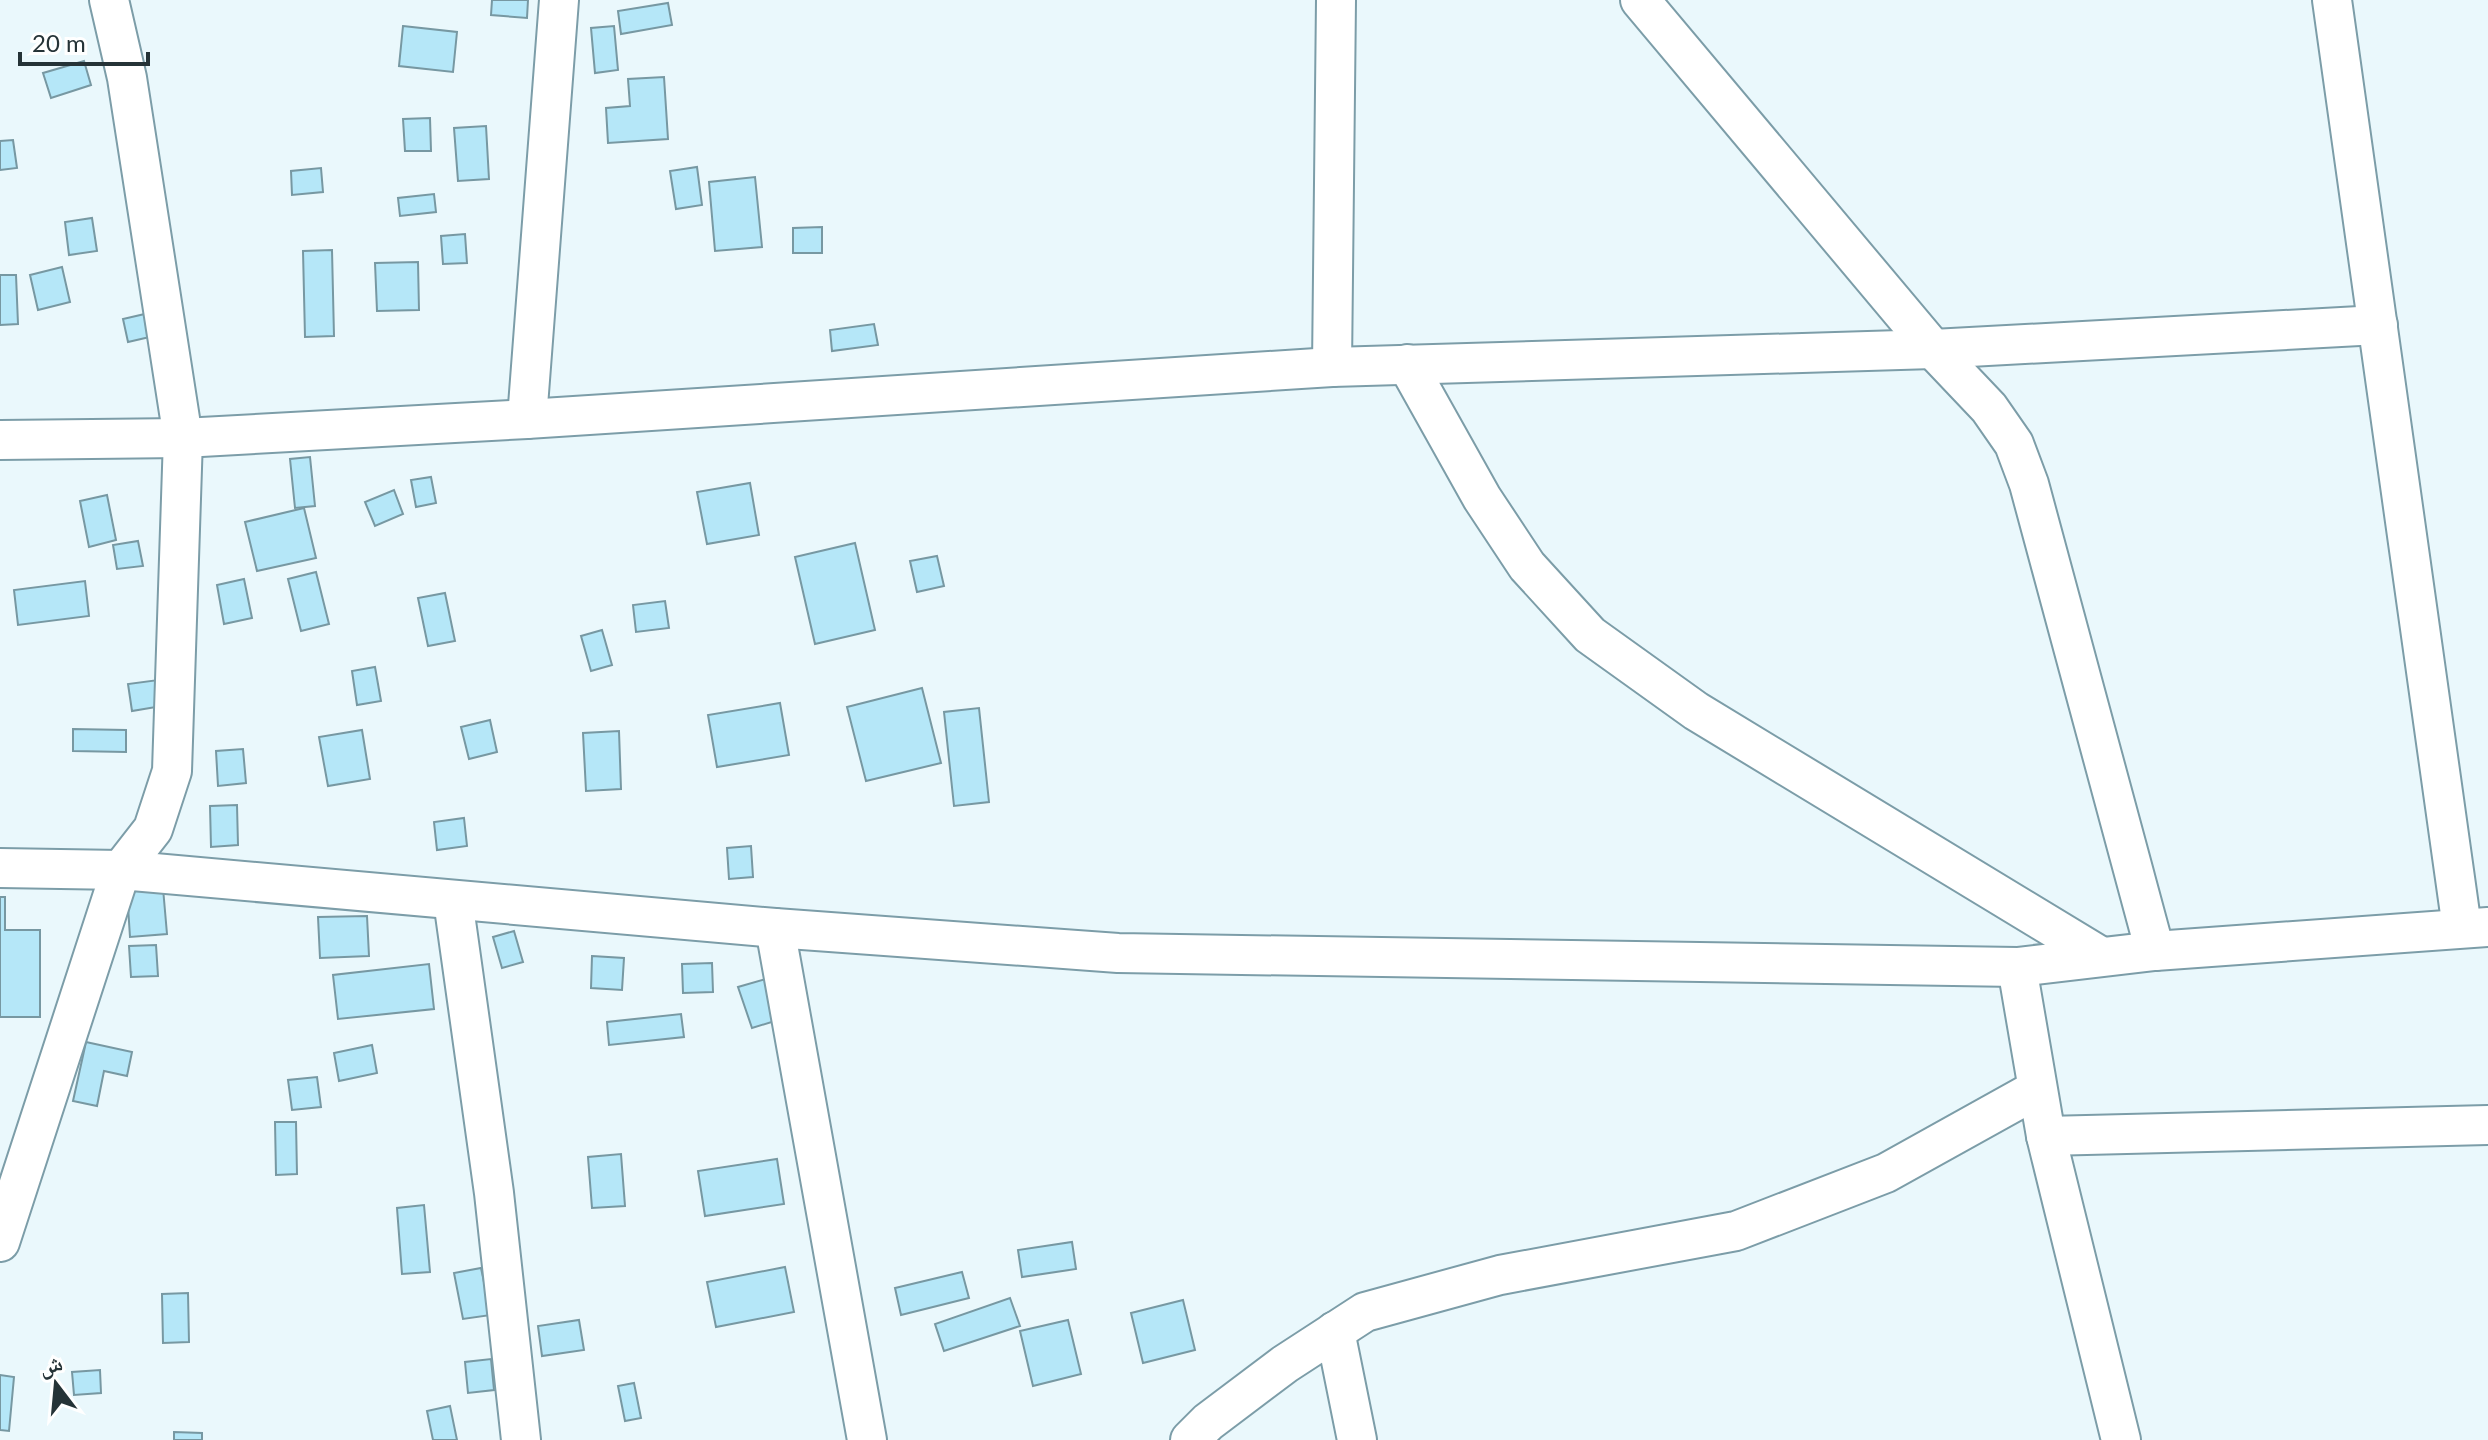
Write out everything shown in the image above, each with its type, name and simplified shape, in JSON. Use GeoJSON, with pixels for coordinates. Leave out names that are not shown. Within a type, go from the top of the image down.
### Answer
{"type":"FeatureCollection","features":[{"type":"Feature","properties":{"kind":"street"},"geometry":{"type":"LineString","coordinates":[[1,1236],[121,870],[153,829],[172,771],[183,438],[127,78],[109,0]]}},
{"type":"Feature","properties":{"kind":"street"},"geometry":{"type":"LineString","coordinates":[[527,419],[559,0]]}},
{"type":"Feature","properties":{"kind":"street"},"geometry":{"type":"LineString","coordinates":[[1332,367],[1336,0]]}},
{"type":"Feature","properties":{"kind":"street"},"geometry":{"type":"LineString","coordinates":[[1640,0],[1933,349],[1989,408],[2014,444],[2029,484],[2155,951]]}},
{"type":"Feature","properties":{"kind":"street"},"geometry":{"type":"LineString","coordinates":[[0,868],[121,870],[775,928],[1118,953],[2017,967],[2155,951],[2475,927],[2378,325],[2332,0]]}},
{"type":"Feature","properties":{"kind":"street"},"geometry":{"type":"LineString","coordinates":[[0,440],[183,438],[1332,367],[1933,349],[2378,325]]}},
{"type":"Feature","properties":{"kind":"street"},"geometry":{"type":"LineString","coordinates":[[1407,364],[1482,498],[1527,566],[1590,635],[1696,711],[2100,956]]}},
{"type":"Feature","properties":{"kind":"street"},"geometry":{"type":"LineString","coordinates":[[453,900],[494,1193],[521,1440]]}},
{"type":"Feature","properties":{"kind":"street"},"geometry":{"type":"LineString","coordinates":[[775,928],[867,1440]]}},
{"type":"Feature","properties":{"kind":"street"},"geometry":{"type":"LineString","coordinates":[[2017,967],[2046,1136],[2121,1440]]}},
{"type":"Feature","properties":{"kind":"street"},"geometry":{"type":"LineString","coordinates":[[1190,1440],[1208,1422],[1365,1312],[1500,1275],[1736,1231],[1886,1173],[2037,1089]]}},
{"type":"Feature","properties":{"kind":"street"},"geometry":{"type":"LineString","coordinates":[[2046,1136],[2488,1125]]}},
{"type":"Feature","properties":{"kind":"street"},"geometry":{"type":"LineString","coordinates":[[1335,1331],[1357,1440]]}},
{"type":"Feature","properties":{"kind":"building"},"geometry":{"type":"Polygon","coordinates":[[[492,0],[528,0],[527,18],[491,15],[492,0]]]}},
{"type":"Feature","properties":{"kind":"building"},"geometry":{"type":"Polygon","coordinates":[[[668,3],[672,25],[621,34],[618,11],[668,3]]]}},
{"type":"Feature","properties":{"kind":"building"},"geometry":{"type":"Polygon","coordinates":[[[403,26],[457,32],[453,72],[399,66],[403,26]]]}},
{"type":"Feature","properties":{"kind":"building"},"geometry":{"type":"Polygon","coordinates":[[[614,26],[618,70],[595,73],[591,28],[614,26]]]}},
{"type":"Feature","properties":{"kind":"building"},"geometry":{"type":"Polygon","coordinates":[[[84,61],[91,85],[51,98],[43,73],[84,61]]]}},
{"type":"Feature","properties":{"kind":"building"},"geometry":{"type":"Polygon","coordinates":[[[664,77],[668,139],[608,143],[606,108],[630,106],[628,79],[664,77]]]}},
{"type":"Feature","properties":{"kind":"building"},"geometry":{"type":"Polygon","coordinates":[[[430,118],[431,151],[405,151],[403,119],[430,118]]]}},
{"type":"Feature","properties":{"kind":"building"},"geometry":{"type":"Polygon","coordinates":[[[486,126],[489,179],[458,181],[454,128],[486,126]]]}},
{"type":"Feature","properties":{"kind":"building"},"geometry":{"type":"Polygon","coordinates":[[[13,140],[17,168],[0,170],[0,141],[13,140]]]}},
{"type":"Feature","properties":{"kind":"building"},"geometry":{"type":"Polygon","coordinates":[[[697,167],[702,205],[676,209],[670,171],[697,167]]]}},
{"type":"Feature","properties":{"kind":"building"},"geometry":{"type":"Polygon","coordinates":[[[321,168],[323,192],[292,195],[291,171],[321,168]]]}},
{"type":"Feature","properties":{"kind":"building"},"geometry":{"type":"Polygon","coordinates":[[[755,177],[762,247],[715,251],[709,182],[755,177]]]}},
{"type":"Feature","properties":{"kind":"building"},"geometry":{"type":"Polygon","coordinates":[[[434,194],[436,212],[400,216],[398,198],[434,194]]]}},
{"type":"Feature","properties":{"kind":"building"},"geometry":{"type":"Polygon","coordinates":[[[92,218],[97,251],[69,255],[65,222],[92,218]]]}},
{"type":"Feature","properties":{"kind":"building"},"geometry":{"type":"Polygon","coordinates":[[[822,227],[822,253],[793,253],[793,228],[822,227]]]}},
{"type":"Feature","properties":{"kind":"building"},"geometry":{"type":"Polygon","coordinates":[[[465,234],[467,263],[443,264],[441,236],[465,234]]]}},
{"type":"Feature","properties":{"kind":"building"},"geometry":{"type":"Polygon","coordinates":[[[332,250],[334,336],[305,337],[303,251],[332,250]]]}},
{"type":"Feature","properties":{"kind":"building"},"geometry":{"type":"Polygon","coordinates":[[[418,262],[419,310],[377,311],[375,263],[418,262]]]}},
{"type":"Feature","properties":{"kind":"building"},"geometry":{"type":"Polygon","coordinates":[[[62,267],[70,302],[38,310],[30,275],[62,267]]]}},
{"type":"Feature","properties":{"kind":"building"},"geometry":{"type":"Polygon","coordinates":[[[0,275],[16,275],[18,324],[0,325],[0,275]]]}},
{"type":"Feature","properties":{"kind":"building"},"geometry":{"type":"Polygon","coordinates":[[[149,313],[154,336],[128,342],[123,319],[149,313]]]}},
{"type":"Feature","properties":{"kind":"building"},"geometry":{"type":"Polygon","coordinates":[[[874,324],[878,345],[832,351],[830,330],[874,324]]]}},
{"type":"Feature","properties":{"kind":"building"},"geometry":{"type":"Polygon","coordinates":[[[310,457],[315,506],[295,508],[290,459],[310,457]]]}},
{"type":"Feature","properties":{"kind":"building"},"geometry":{"type":"Polygon","coordinates":[[[431,477],[436,503],[416,507],[411,480],[431,477]]]}},
{"type":"Feature","properties":{"kind":"building"},"geometry":{"type":"Polygon","coordinates":[[[750,483],[759,535],[707,544],[697,492],[750,483]]]}},
{"type":"Feature","properties":{"kind":"building"},"geometry":{"type":"Polygon","coordinates":[[[394,490],[403,514],[375,526],[365,502],[394,490]]]}},
{"type":"Feature","properties":{"kind":"building"},"geometry":{"type":"Polygon","coordinates":[[[107,495],[116,540],[89,547],[80,501],[107,495]]]}},
{"type":"Feature","properties":{"kind":"building"},"geometry":{"type":"Polygon","coordinates":[[[304,508],[316,558],[257,571],[245,522],[304,508]]]}},
{"type":"Feature","properties":{"kind":"building"},"geometry":{"type":"Polygon","coordinates":[[[138,541],[143,566],[117,569],[113,545],[138,541]]]}},
{"type":"Feature","properties":{"kind":"building"},"geometry":{"type":"Polygon","coordinates":[[[855,543],[875,630],[815,644],[795,557],[855,543]]]}},
{"type":"Feature","properties":{"kind":"building"},"geometry":{"type":"Polygon","coordinates":[[[937,556],[944,586],[917,592],[910,561],[937,556]]]}},
{"type":"Feature","properties":{"kind":"building"},"geometry":{"type":"Polygon","coordinates":[[[316,572],[329,624],[301,631],[288,579],[316,572]]]}},
{"type":"Feature","properties":{"kind":"building"},"geometry":{"type":"Polygon","coordinates":[[[244,579],[252,618],[224,624],[217,585],[244,579]]]}},
{"type":"Feature","properties":{"kind":"building"},"geometry":{"type":"Polygon","coordinates":[[[85,581],[89,616],[18,625],[14,590],[85,581]]]}},
{"type":"Feature","properties":{"kind":"building"},"geometry":{"type":"Polygon","coordinates":[[[445,593],[455,641],[428,646],[418,598],[445,593]]]}},
{"type":"Feature","properties":{"kind":"building"},"geometry":{"type":"Polygon","coordinates":[[[665,601],[669,628],[636,632],[633,605],[665,601]]]}},
{"type":"Feature","properties":{"kind":"building"},"geometry":{"type":"Polygon","coordinates":[[[602,630],[612,665],[591,671],[581,636],[602,630]]]}},
{"type":"Feature","properties":{"kind":"building"},"geometry":{"type":"Polygon","coordinates":[[[375,667],[381,701],[357,705],[352,671],[375,667]]]}},
{"type":"Feature","properties":{"kind":"building"},"geometry":{"type":"Polygon","coordinates":[[[158,680],[162,706],[132,711],[128,684],[158,680]]]}},
{"type":"Feature","properties":{"kind":"building"},"geometry":{"type":"Polygon","coordinates":[[[922,688],[941,763],[866,781],[847,707],[922,688]]]}},
{"type":"Feature","properties":{"kind":"building"},"geometry":{"type":"Polygon","coordinates":[[[780,703],[789,755],[717,767],[708,715],[780,703]]]}},
{"type":"Feature","properties":{"kind":"building"},"geometry":{"type":"Polygon","coordinates":[[[979,708],[989,802],[954,806],[944,712],[979,708]]]}},
{"type":"Feature","properties":{"kind":"building"},"geometry":{"type":"Polygon","coordinates":[[[490,720],[497,752],[469,759],[461,727],[490,720]]]}},
{"type":"Feature","properties":{"kind":"building"},"geometry":{"type":"Polygon","coordinates":[[[73,729],[126,730],[126,752],[73,751],[73,729]]]}},
{"type":"Feature","properties":{"kind":"building"},"geometry":{"type":"Polygon","coordinates":[[[362,730],[370,779],[328,786],[319,737],[362,730]]]}},
{"type":"Feature","properties":{"kind":"building"},"geometry":{"type":"Polygon","coordinates":[[[619,731],[621,789],[586,791],[583,733],[619,731]]]}},
{"type":"Feature","properties":{"kind":"building"},"geometry":{"type":"Polygon","coordinates":[[[243,749],[246,783],[218,786],[216,751],[243,749]]]}},
{"type":"Feature","properties":{"kind":"building"},"geometry":{"type":"Polygon","coordinates":[[[237,805],[238,845],[211,847],[210,806],[237,805]]]}},
{"type":"Feature","properties":{"kind":"building"},"geometry":{"type":"Polygon","coordinates":[[[464,818],[467,846],[437,850],[434,822],[464,818]]]}},
{"type":"Feature","properties":{"kind":"building"},"geometry":{"type":"Polygon","coordinates":[[[751,846],[753,877],[729,879],[727,848],[751,846]]]}},
{"type":"Feature","properties":{"kind":"building"},"geometry":{"type":"Polygon","coordinates":[[[163,888],[167,934],[130,937],[127,891],[163,888]]]}},
{"type":"Feature","properties":{"kind":"building"},"geometry":{"type":"Polygon","coordinates":[[[0,897],[5,897],[5,930],[40,930],[40,1017],[0,1017],[0,897]]]}},
{"type":"Feature","properties":{"kind":"building"},"geometry":{"type":"Polygon","coordinates":[[[367,916],[369,956],[320,958],[318,917],[367,916]]]}},
{"type":"Feature","properties":{"kind":"building"},"geometry":{"type":"Polygon","coordinates":[[[514,931],[523,962],[502,968],[493,937],[514,931]]]}},
{"type":"Feature","properties":{"kind":"building"},"geometry":{"type":"Polygon","coordinates":[[[156,945],[158,976],[131,977],[129,946],[156,945]]]}},
{"type":"Feature","properties":{"kind":"building"},"geometry":{"type":"Polygon","coordinates":[[[592,956],[624,958],[622,990],[591,988],[592,956]]]}},
{"type":"Feature","properties":{"kind":"building"},"geometry":{"type":"Polygon","coordinates":[[[712,963],[713,992],[683,993],[682,964],[712,963]]]}},
{"type":"Feature","properties":{"kind":"building"},"geometry":{"type":"Polygon","coordinates":[[[429,964],[434,1009],[338,1019],[333,975],[429,964]]]}},
{"type":"Feature","properties":{"kind":"building"},"geometry":{"type":"Polygon","coordinates":[[[766,979],[778,1020],[752,1028],[738,987],[766,979]]]}},
{"type":"Feature","properties":{"kind":"building"},"geometry":{"type":"Polygon","coordinates":[[[681,1014],[684,1037],[609,1045],[607,1022],[681,1014]]]}},
{"type":"Feature","properties":{"kind":"building"},"geometry":{"type":"Polygon","coordinates":[[[86,1042],[132,1052],[127,1076],[104,1071],[97,1106],[73,1101],[86,1042]]]}},
{"type":"Feature","properties":{"kind":"building"},"geometry":{"type":"Polygon","coordinates":[[[372,1045],[377,1073],[339,1081],[334,1053],[372,1045]]]}},
{"type":"Feature","properties":{"kind":"building"},"geometry":{"type":"Polygon","coordinates":[[[317,1077],[321,1107],[292,1110],[288,1080],[317,1077]]]}},
{"type":"Feature","properties":{"kind":"building"},"geometry":{"type":"Polygon","coordinates":[[[275,1122],[296,1122],[297,1174],[276,1175],[275,1122]]]}},
{"type":"Feature","properties":{"kind":"building"},"geometry":{"type":"Polygon","coordinates":[[[621,1154],[625,1206],[592,1208],[588,1157],[621,1154]]]}},
{"type":"Feature","properties":{"kind":"building"},"geometry":{"type":"Polygon","coordinates":[[[777,1159],[784,1204],[705,1216],[698,1171],[777,1159]]]}},
{"type":"Feature","properties":{"kind":"building"},"geometry":{"type":"Polygon","coordinates":[[[424,1205],[430,1272],[402,1274],[397,1208],[424,1205]]]}},
{"type":"Feature","properties":{"kind":"building"},"geometry":{"type":"Polygon","coordinates":[[[1072,1242],[1076,1269],[1022,1277],[1018,1250],[1072,1242]]]}},
{"type":"Feature","properties":{"kind":"building"},"geometry":{"type":"Polygon","coordinates":[[[785,1267],[794,1312],[716,1327],[707,1282],[785,1267]]]}},
{"type":"Feature","properties":{"kind":"building"},"geometry":{"type":"Polygon","coordinates":[[[481,1268],[491,1315],[463,1319],[454,1273],[481,1268]]]}},
{"type":"Feature","properties":{"kind":"building"},"geometry":{"type":"Polygon","coordinates":[[[962,1272],[969,1298],[901,1315],[895,1288],[962,1272]]]}},
{"type":"Feature","properties":{"kind":"building"},"geometry":{"type":"Polygon","coordinates":[[[188,1293],[189,1342],[163,1343],[162,1294],[188,1293]]]}},
{"type":"Feature","properties":{"kind":"building"},"geometry":{"type":"Polygon","coordinates":[[[1010,1298],[1020,1326],[944,1351],[935,1324],[1010,1298]]]}},
{"type":"Feature","properties":{"kind":"building"},"geometry":{"type":"Polygon","coordinates":[[[1183,1300],[1195,1350],[1143,1363],[1131,1313],[1183,1300]]]}},
{"type":"Feature","properties":{"kind":"building"},"geometry":{"type":"Polygon","coordinates":[[[579,1320],[584,1350],[542,1356],[538,1326],[579,1320]]]}},
{"type":"Feature","properties":{"kind":"building"},"geometry":{"type":"Polygon","coordinates":[[[1068,1320],[1081,1374],[1033,1386],[1020,1331],[1068,1320]]]}},
{"type":"Feature","properties":{"kind":"building"},"geometry":{"type":"Polygon","coordinates":[[[491,1359],[494,1390],[468,1393],[465,1362],[491,1359]]]}},
{"type":"Feature","properties":{"kind":"building"},"geometry":{"type":"Polygon","coordinates":[[[100,1370],[101,1393],[74,1395],[72,1372],[100,1370]]]}},
{"type":"Feature","properties":{"kind":"building"},"geometry":{"type":"Polygon","coordinates":[[[0,1375],[14,1377],[9,1431],[0,1430],[0,1375]]]}},
{"type":"Feature","properties":{"kind":"building"},"geometry":{"type":"Polygon","coordinates":[[[634,1383],[641,1418],[625,1421],[618,1386],[634,1383]]]}},
{"type":"Feature","properties":{"kind":"building"},"geometry":{"type":"Polygon","coordinates":[[[450,1406],[457,1440],[433,1440],[427,1411],[450,1406]]]}},
{"type":"Feature","properties":{"kind":"building"},"geometry":{"type":"Polygon","coordinates":[[[174,1432],[202,1433],[202,1440],[174,1440],[174,1432]]]}}]}
